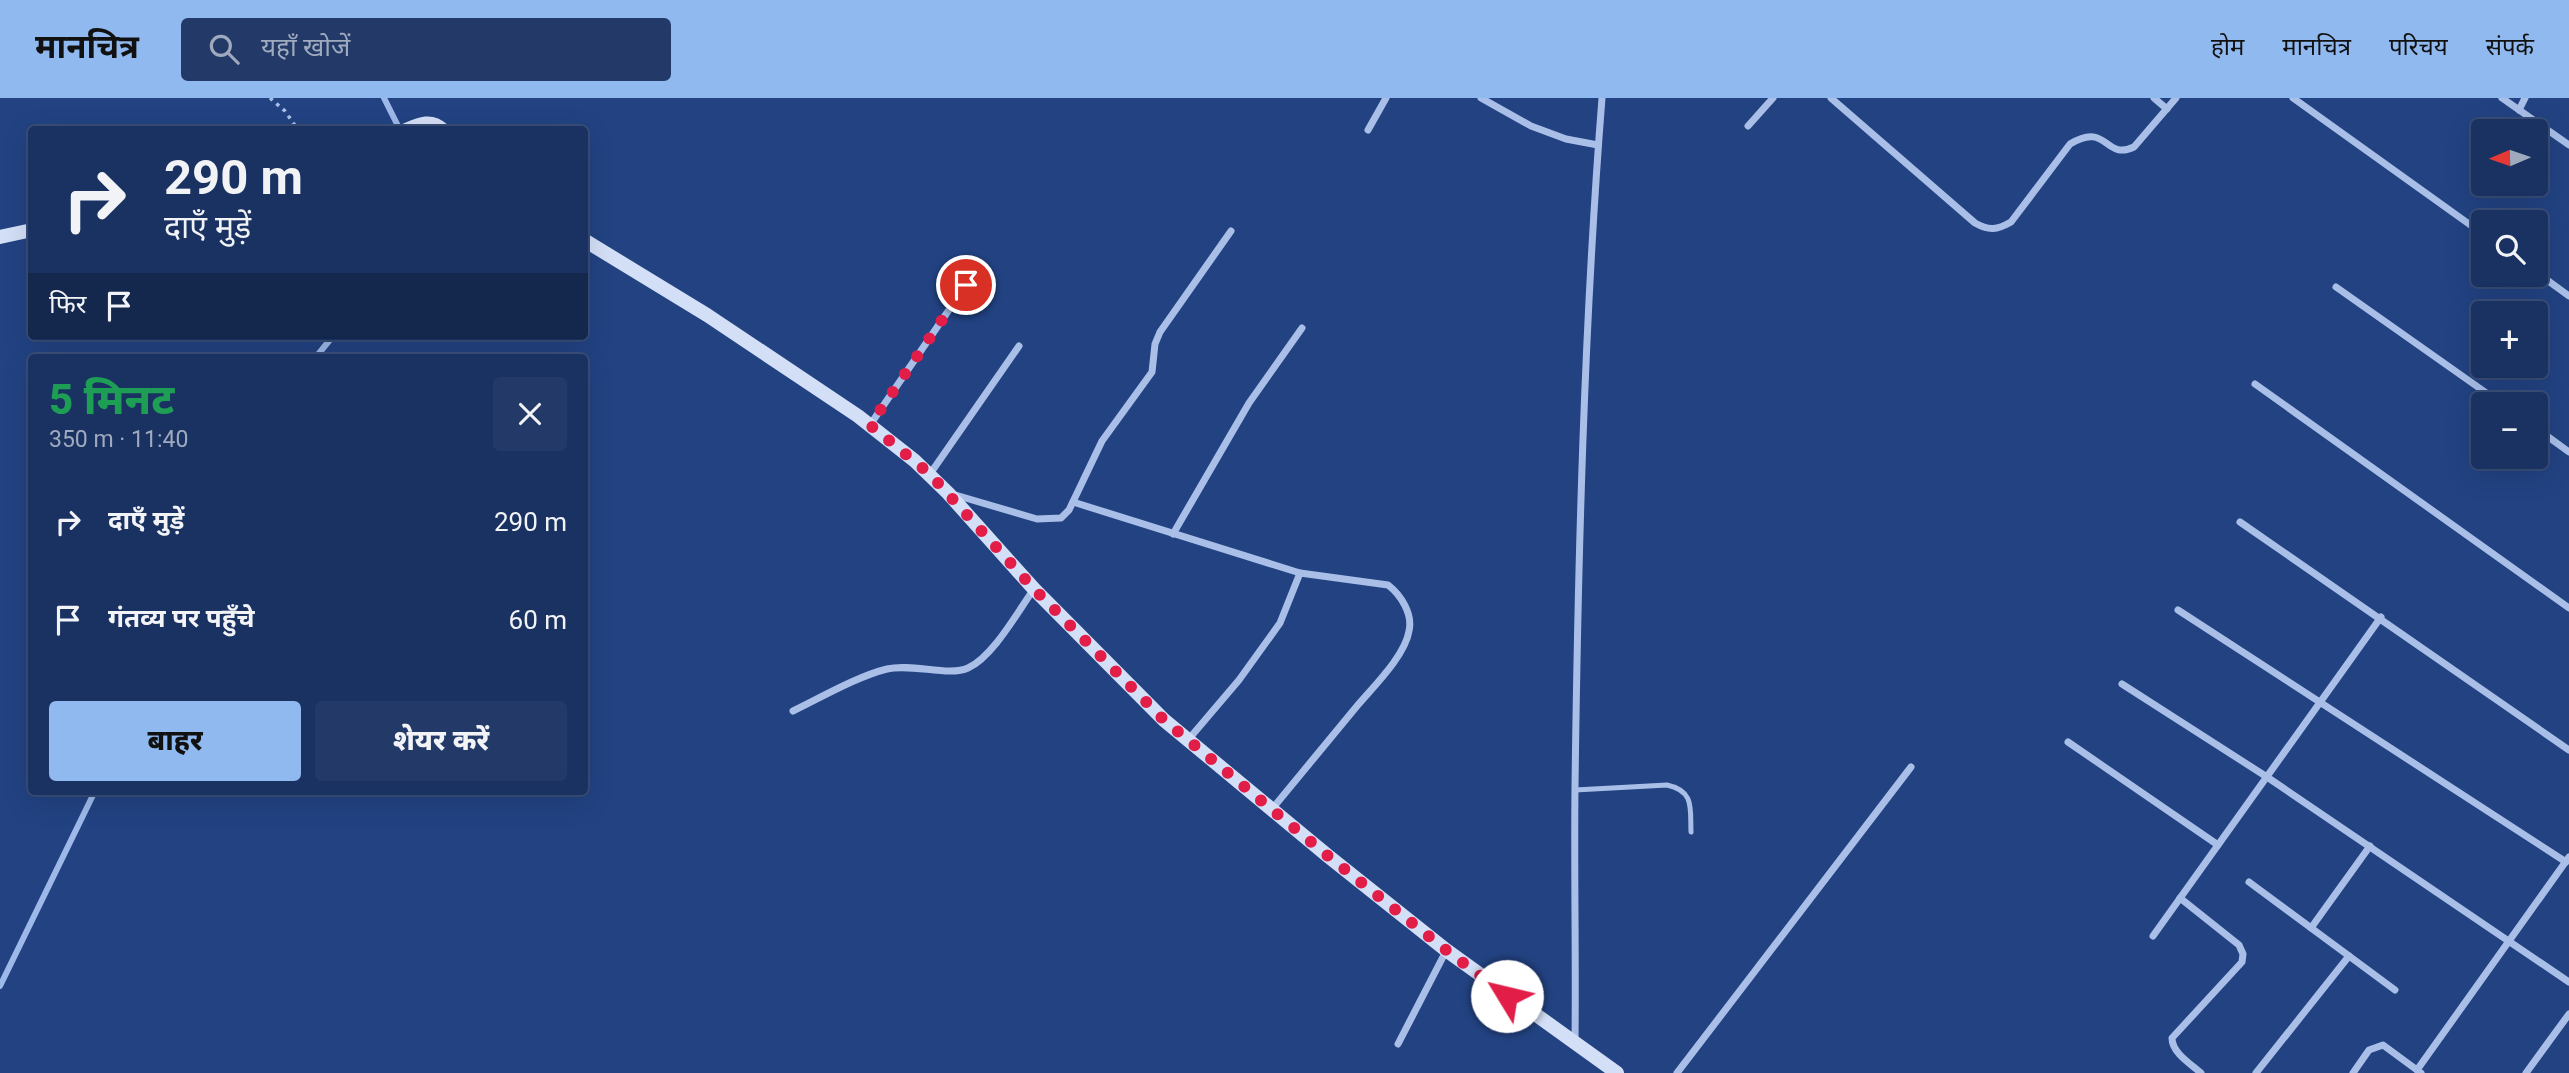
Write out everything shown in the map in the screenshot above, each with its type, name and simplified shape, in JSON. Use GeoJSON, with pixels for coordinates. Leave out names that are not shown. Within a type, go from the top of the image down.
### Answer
{"type":"FeatureCollection","features":[{"type":"Feature","properties":{"kind":"street"},"geometry":{"type":"LineString","coordinates":[[1368,130],[1386,98]]}},
{"type":"Feature","properties":{"kind":"street"},"geometry":{"type":"LineString","coordinates":[[1481,98],[1531,126],[1566,139],[1598,145]]}},
{"type":"Feature","properties":{"kind":"street"},"geometry":{"type":"LineString","coordinates":[[1575,1045],[1575,790],[1584,380],[1602,98]]}},
{"type":"Feature","properties":{"kind":"street"},"geometry":{"type":"LineString","coordinates":[[1748,126],[1773,98]]}},
{"type":"Feature","properties":{"kind":"street"},"geometry":{"type":"LineString","coordinates":[[1831,98],[1975,223],[1988,230],[2000,229],[2011,222],[2070,144],[2083,136],[2093,135],[2102,138],[2112,148],[2126,150],[2134,147],[2176,98]]}},
{"type":"Feature","properties":{"kind":"street"},"geometry":{"type":"LineString","coordinates":[[2154,98],[2167,109]]}},
{"type":"Feature","properties":{"kind":"street"},"geometry":{"type":"LineString","coordinates":[[2293,98],[2471,225]]}},
{"type":"Feature","properties":{"kind":"street"},"geometry":{"type":"LineString","coordinates":[[2502,98],[2569,145]]}},
{"type":"Feature","properties":{"kind":"street"},"geometry":{"type":"LineString","coordinates":[[2519,110],[2525,98]]}},
{"type":"Feature","properties":{"kind":"street"},"geometry":{"type":"LineString","coordinates":[[418,126],[435,123],[438,126]]}},
{"type":"Feature","properties":{"kind":"street"},"geometry":{"type":"LineString","coordinates":[[0,237],[28,231]]}},
{"type":"Feature","properties":{"kind":"street"},"geometry":{"type":"LineString","coordinates":[[948,493],[1037,519],[1061,518],[1069,510],[1102,441],[1152,372],[1155,344],[1160,332],[1231,231]]}},
{"type":"Feature","properties":{"kind":"street"},"geometry":{"type":"LineString","coordinates":[[588,242],[707,315],[870,425],[930,474],[1034,589],[1164,720],[1446,950],[1617,1073]]}},
{"type":"Feature","properties":{"kind":"street"},"geometry":{"type":"LineString","coordinates":[[2548,281],[2569,296]]}},
{"type":"Feature","properties":{"kind":"street"},"geometry":{"type":"LineString","coordinates":[[870,425],[966,285]]}},
{"type":"Feature","properties":{"kind":"street"},"geometry":{"type":"LineString","coordinates":[[2336,287],[2485,392]]}},
{"type":"Feature","properties":{"kind":"street"},"geometry":{"type":"LineString","coordinates":[[1173,534],[1249,403],[1302,328]]}},
{"type":"Feature","properties":{"kind":"street"},"geometry":{"type":"LineString","coordinates":[[930,474],[1019,346]]}},
{"type":"Feature","properties":{"kind":"street"},"geometry":{"type":"LineString","coordinates":[[2255,384],[2569,608]]}},
{"type":"Feature","properties":{"kind":"street"},"geometry":{"type":"LineString","coordinates":[[2548,437],[2569,452]]}},
{"type":"Feature","properties":{"kind":"street"},"geometry":{"type":"LineString","coordinates":[[1073,502],[1300,573],[1388,585],[1396,591],[1404,604],[1410,630],[1405,642],[1388,669],[1272,810]]}},
{"type":"Feature","properties":{"kind":"street"},"geometry":{"type":"LineString","coordinates":[[2240,522],[2381,617],[2569,750]]}},
{"type":"Feature","properties":{"kind":"street"},"geometry":{"type":"LineString","coordinates":[[1188,740],[1240,680],[1280,623],[1300,573]]}},
{"type":"Feature","properties":{"kind":"street"},"geometry":{"type":"LineString","coordinates":[[793,711],[885,669],[967,669],[990,650],[1034,589]]}},
{"type":"Feature","properties":{"kind":"street"},"geometry":{"type":"LineString","coordinates":[[2178,610],[2567,860],[2419,1072],[2383,1045],[2370,1050],[2353,1073]]}},
{"type":"Feature","properties":{"kind":"street"},"geometry":{"type":"LineString","coordinates":[[2153,936],[2381,617]]}},
{"type":"Feature","properties":{"kind":"street"},"geometry":{"type":"LineString","coordinates":[[2122,684],[2267,776],[2569,982]]}},
{"type":"Feature","properties":{"kind":"street"},"geometry":{"type":"LineString","coordinates":[[2068,742],[2218,845]]}},
{"type":"Feature","properties":{"kind":"street"},"geometry":{"type":"LineString","coordinates":[[1677,1073],[1911,767]]}},
{"type":"Feature","properties":{"kind":"street"},"geometry":{"type":"LineString","coordinates":[[2311,928],[2370,846]]}},
{"type":"Feature","properties":{"kind":"street"},"geometry":{"type":"LineString","coordinates":[[2249,882],[2395,990]]}},
{"type":"Feature","properties":{"kind":"street"},"geometry":{"type":"LineString","coordinates":[[2180,898],[2239,945],[2243,954],[2242,962],[2172,1038],[2172,1045],[2176,1050],[2201,1073]]}},
{"type":"Feature","properties":{"kind":"street"},"geometry":{"type":"LineString","coordinates":[[1398,1044],[1446,950]]}},
{"type":"Feature","properties":{"kind":"street"},"geometry":{"type":"LineString","coordinates":[[2256,1073],[2348,956]]}},
{"type":"Feature","properties":{"kind":"street"},"geometry":{"type":"LineString","coordinates":[[2526,1073],[2569,1014]]}},
{"type":"Feature","properties":{"kind":"lane"},"geometry":{"type":"LineString","coordinates":[[1575,790],[1667,785],[1678,787],[1685,792],[1689,802],[1691,832]]}},
{"type":"Feature","properties":{"kind":"path"},"geometry":{"type":"LineString","coordinates":[[270,98],[285,111],[296,126]]}},
{"type":"Feature","properties":{"kind":"waterway"},"geometry":{"type":"LineString","coordinates":[[384,98],[398,126]]}},
{"type":"Feature","properties":{"kind":"waterway"},"geometry":{"type":"LineString","coordinates":[[318,354],[330,340]]}},
{"type":"Feature","properties":{"kind":"waterway"},"geometry":{"type":"LineString","coordinates":[[0,986],[93,795]]}},
{"type":"Feature","properties":{"kind":"route"},"geometry":{"type":"LineString","coordinates":[[966,285],[870,425],[930,474],[1034,589],[1164,720],[1328,856],[1507,996]]}}]}
